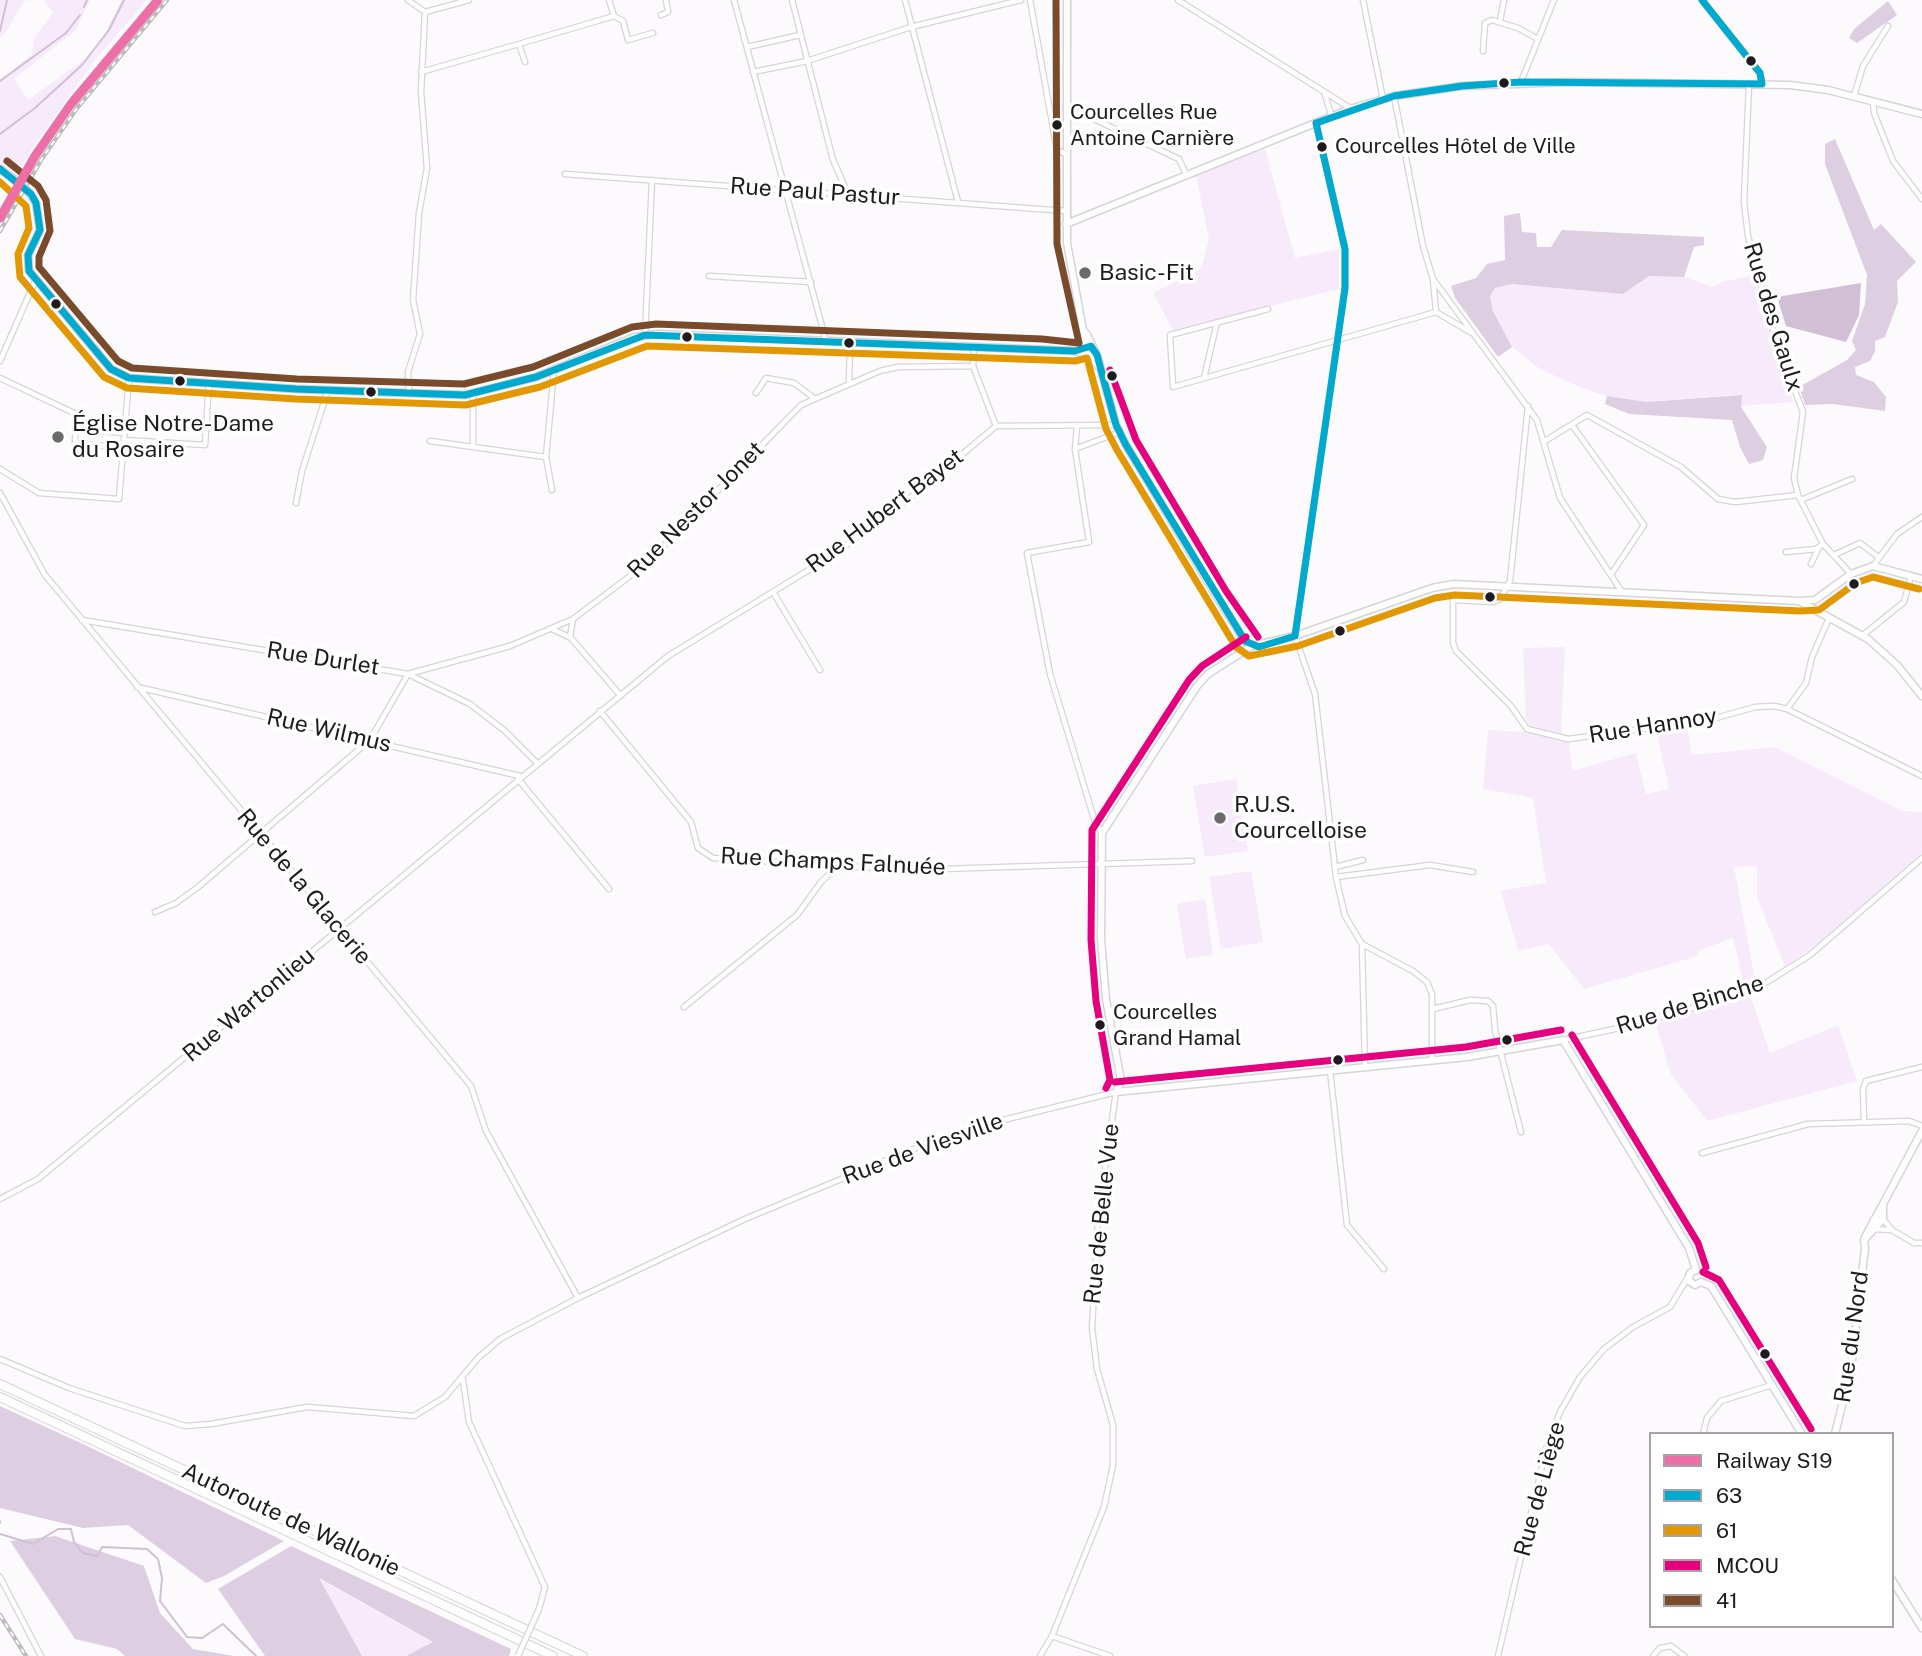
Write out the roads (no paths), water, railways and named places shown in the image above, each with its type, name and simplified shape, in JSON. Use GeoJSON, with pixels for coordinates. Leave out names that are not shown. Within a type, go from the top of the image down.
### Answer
{"type":"FeatureCollection","features":[{"type":"Feature","properties":{"kind":"highway","name":"Autoroute de Wallonie"},"geometry":{"type":"LineString","coordinates":[[0,1384],[583,1656]]}},
{"type":"Feature","properties":{"kind":"highway","name":"Autoroute de Wallonie"},"geometry":{"type":"LineString","coordinates":[[0,1398],[553,1656]]}},
{"type":"Feature","properties":{"kind":"main road"},"geometry":{"type":"LineString","coordinates":[[1067,0],[1067,243],[1088,350],[1098,366],[1118,429],[1217,597],[1245,641],[1252,646]]}},
{"type":"Feature","properties":{"kind":"main road"},"geometry":{"type":"LineString","coordinates":[[1066,223],[1350,109],[1394,96],[1462,86],[1521,82],[1749,83],[1828,90],[1922,114]]}},
{"type":"Feature","properties":{"kind":"main road"},"geometry":{"type":"LineString","coordinates":[[0,169],[27,190],[34,199],[40,230],[27,263],[36,279],[110,369],[129,378],[409,394],[473,394],[554,371],[645,335],[1088,350]]}},
{"type":"Feature","properties":{"kind":"main road"},"geometry":{"type":"LineString","coordinates":[[1116,1092],[1121,1081],[1106,999],[1100,865],[1102,833],[1197,685],[1208,674],[1252,646],[1295,636],[1432,588],[1465,584],[1799,601],[1815,600],[1852,574],[1873,566],[1922,579]]}},
{"type":"Feature","properties":{"kind":"main road"},"geometry":{"type":"LineString","coordinates":[[1799,601],[1863,635],[1898,665],[1922,696]]}},
{"type":"Feature","properties":{"kind":"main road"},"geometry":{"type":"LineString","coordinates":[[1563,1040],[1689,1248],[1696,1270],[1703,1276],[1701,1282]]}},
{"type":"Feature","properties":{"kind":"main road","name":"Rue de Binche"},"geometry":{"type":"LineString","coordinates":[[1432,1060],[1563,1040]]}},
{"type":"Feature","properties":{"kind":"main road","name":"Rue de Viesville"},"geometry":{"type":"LineString","coordinates":[[1116,1092],[1432,1060]]}},
{"type":"Feature","properties":{"kind":"main road","name":"Rue du Nord"},"geometry":{"type":"LineString","coordinates":[[1835,1432],[1851,1369],[1864,1240],[1922,1131]]}},
{"type":"Feature","properties":{"kind":"main road","name":"Rue du Nord"},"geometry":{"type":"LineString","coordinates":[[1864,1240],[1875,1231],[1883,1219],[1883,1204]]}},
{"type":"Feature","properties":{"kind":"main road"},"geometry":{"type":"LineString","coordinates":[[1696,1270],[1688,1277],[1692,1284],[1701,1282],[1711,1286],[1801,1432]]}},
{"type":"Feature","properties":{"kind":"main road"},"geometry":{"type":"LineString","coordinates":[[1894,1583],[1922,1628]]}},
{"type":"Feature","properties":{"kind":"street"},"geometry":{"type":"LineString","coordinates":[[408,0],[425,12]]}},
{"type":"Feature","properties":{"kind":"street"},"geometry":{"type":"LineString","coordinates":[[425,12],[469,0]]}},
{"type":"Feature","properties":{"kind":"street"},"geometry":{"type":"LineString","coordinates":[[609,0],[614,16],[623,21],[628,40],[653,33]]}},
{"type":"Feature","properties":{"kind":"street"},"geometry":{"type":"LineString","coordinates":[[661,15],[668,12],[666,0]]}},
{"type":"Feature","properties":{"kind":"street"},"geometry":{"type":"LineString","coordinates":[[734,0],[827,341]]}},
{"type":"Feature","properties":{"kind":"street"},"geometry":{"type":"LineString","coordinates":[[792,0],[833,160],[849,196]]}},
{"type":"Feature","properties":{"kind":"street"},"geometry":{"type":"LineString","coordinates":[[905,0],[958,202]]}},
{"type":"Feature","properties":{"kind":"street"},"geometry":{"type":"LineString","coordinates":[[753,72],[807,61],[911,27],[1021,0]]}},
{"type":"Feature","properties":{"kind":"street"},"geometry":{"type":"LineString","coordinates":[[1030,0],[1057,150],[1066,154]]}},
{"type":"Feature","properties":{"kind":"street"},"geometry":{"type":"LineString","coordinates":[[1363,0],[1383,99]]}},
{"type":"Feature","properties":{"kind":"street"},"geometry":{"type":"LineString","coordinates":[[1500,21],[1504,0]]}},
{"type":"Feature","properties":{"kind":"street"},"geometry":{"type":"LineString","coordinates":[[1521,82],[1554,0]]}},
{"type":"Feature","properties":{"kind":"street"},"geometry":{"type":"LineString","coordinates":[[1702,0],[1760,73],[1762,84]]}},
{"type":"Feature","properties":{"kind":"street"},"geometry":{"type":"LineString","coordinates":[[1180,1],[1324,95],[1350,109]]}},
{"type":"Feature","properties":{"kind":"street"},"geometry":{"type":"LineString","coordinates":[[409,394],[408,372],[420,334],[413,300],[419,213],[427,168],[421,72],[425,12]]}},
{"type":"Feature","properties":{"kind":"street"},"geometry":{"type":"LineString","coordinates":[[421,72],[614,16]]}},
{"type":"Feature","properties":{"kind":"street"},"geometry":{"type":"LineString","coordinates":[[1500,21],[1505,26],[1518,27],[1538,39]]}},
{"type":"Feature","properties":{"kind":"street"},"geometry":{"type":"LineString","coordinates":[[1483,51],[1485,23],[1500,21]]}},
{"type":"Feature","properties":{"kind":"street"},"geometry":{"type":"LineString","coordinates":[[1854,96],[1863,66],[1888,26]]}},
{"type":"Feature","properties":{"kind":"street"},"geometry":{"type":"LineString","coordinates":[[747,47],[800,35]]}},
{"type":"Feature","properties":{"kind":"street"},"geometry":{"type":"LineString","coordinates":[[519,44],[525,62]]}},
{"type":"Feature","properties":{"kind":"street","name":"Rue des Gaulx"},"geometry":{"type":"LineString","coordinates":[[1749,83],[1744,202],[1748,236],[1776,341],[1803,412],[1794,478],[1799,498],[1821,545],[1852,574]]}},
{"type":"Feature","properties":{"kind":"street"},"geometry":{"type":"LineString","coordinates":[[1324,95],[1332,118]]}},
{"type":"Feature","properties":{"kind":"street"},"geometry":{"type":"LineString","coordinates":[[1394,96],[1423,246],[1433,279],[1436,312]]}},
{"type":"Feature","properties":{"kind":"street"},"geometry":{"type":"LineString","coordinates":[[1873,101],[1874,113],[1893,161],[1922,199]]}},
{"type":"Feature","properties":{"kind":"street"},"geometry":{"type":"LineString","coordinates":[[1067,112],[1081,113],[1179,159],[1186,174]]}},
{"type":"Feature","properties":{"kind":"street"},"geometry":{"type":"LineString","coordinates":[[1316,123],[1345,249],[1345,288],[1295,636],[1315,694],[1336,877],[1345,916],[1362,944],[1365,1066]]}},
{"type":"Feature","properties":{"kind":"street","name":"Rue Paul Pastur"},"geometry":{"type":"LineString","coordinates":[[565,174],[1066,211]]}},
{"type":"Feature","properties":{"kind":"street"},"geometry":{"type":"LineString","coordinates":[[645,335],[652,180]]}},
{"type":"Feature","properties":{"kind":"street"},"geometry":{"type":"LineString","coordinates":[[709,276],[811,282]]}},
{"type":"Feature","properties":{"kind":"street"},"geometry":{"type":"LineString","coordinates":[[0,361],[36,279]]}},
{"type":"Feature","properties":{"kind":"street"},"geometry":{"type":"LineString","coordinates":[[1433,279],[1528,406],[1545,441],[1560,498],[1612,573],[1622,592]]}},
{"type":"Feature","properties":{"kind":"street"},"geometry":{"type":"LineString","coordinates":[[1268,309],[1170,335],[1173,387],[1436,312],[1475,335]]}},
{"type":"Feature","properties":{"kind":"street"},"geometry":{"type":"LineString","coordinates":[[1204,378],[1217,321]]}},
{"type":"Feature","properties":{"kind":"street"},"geometry":{"type":"LineString","coordinates":[[849,383],[850,342]]}},
{"type":"Feature","properties":{"kind":"street"},"geometry":{"type":"LineString","coordinates":[[974,346],[973,366],[996,426],[1118,429]]}},
{"type":"Feature","properties":{"kind":"street","name":"Rue Nestor Jonet"},"geometry":{"type":"LineString","coordinates":[[408,674],[510,646],[573,619],[646,564],[784,421],[814,398],[898,367],[973,366]]}},
{"type":"Feature","properties":{"kind":"street"},"geometry":{"type":"LineString","coordinates":[[552,490],[546,457],[554,371]]}},
{"type":"Feature","properties":{"kind":"street"},"geometry":{"type":"LineString","coordinates":[[0,378],[76,414],[75,444],[124,447]]}},
{"type":"Feature","properties":{"kind":"street"},"geometry":{"type":"LineString","coordinates":[[0,470],[38,493],[120,499],[129,378]]}},
{"type":"Feature","properties":{"kind":"street"},"geometry":{"type":"LineString","coordinates":[[756,393],[766,378],[794,383],[814,398]]}},
{"type":"Feature","properties":{"kind":"street"},"geometry":{"type":"LineString","coordinates":[[124,440],[204,445],[209,383]]}},
{"type":"Feature","properties":{"kind":"street"},"geometry":{"type":"LineString","coordinates":[[296,503],[328,390]]}},
{"type":"Feature","properties":{"kind":"street"},"geometry":{"type":"LineString","coordinates":[[473,394],[473,447]]}},
{"type":"Feature","properties":{"kind":"street"},"geometry":{"type":"LineString","coordinates":[[1508,586],[1528,406]]}},
{"type":"Feature","properties":{"kind":"street"},"geometry":{"type":"LineString","coordinates":[[1545,441],[1587,415],[1681,467],[1718,499],[1735,502],[1799,498],[1852,480]]}},
{"type":"Feature","properties":{"kind":"street"},"geometry":{"type":"LineString","coordinates":[[1572,425],[1644,525],[1612,573]]}},
{"type":"Feature","properties":{"kind":"street","name":"Rue Hubert Bayet"},"geometry":{"type":"LineString","coordinates":[[620,695],[668,656],[830,557],[910,498],[996,426]]}},
{"type":"Feature","properties":{"kind":"street"},"geometry":{"type":"LineString","coordinates":[[1077,426],[1075,449],[1089,542],[1027,553],[1050,674],[1095,821],[1102,833]]}},
{"type":"Feature","properties":{"kind":"street"},"geometry":{"type":"LineString","coordinates":[[76,429],[125,433]]}},
{"type":"Feature","properties":{"kind":"street"},"geometry":{"type":"LineString","coordinates":[[1075,449],[1118,429]]}},
{"type":"Feature","properties":{"kind":"street"},"geometry":{"type":"LineString","coordinates":[[430,441],[546,457]]}},
{"type":"Feature","properties":{"kind":"street","name":"Rue de la Glacerie"},"geometry":{"type":"LineString","coordinates":[[0,493],[45,575],[471,1086],[486,1131],[578,1298]]}},
{"type":"Feature","properties":{"kind":"street"},"geometry":{"type":"LineString","coordinates":[[1873,566],[1877,556],[1897,534],[1922,517]]}},
{"type":"Feature","properties":{"kind":"street"},"geometry":{"type":"LineString","coordinates":[[1834,555],[1860,543],[1877,556]]}},
{"type":"Feature","properties":{"kind":"street"},"geometry":{"type":"LineString","coordinates":[[1786,552],[1821,545]]}},
{"type":"Feature","properties":{"kind":"street"},"geometry":{"type":"LineString","coordinates":[[1811,564],[1821,545]]}},
{"type":"Feature","properties":{"kind":"street"},"geometry":{"type":"LineString","coordinates":[[1863,635],[1904,602],[1911,575]]}},
{"type":"Feature","properties":{"kind":"street","name":"Rue Hannoy"},"geometry":{"type":"LineString","coordinates":[[1508,586],[1500,599],[1493,602],[1453,600],[1453,643],[1456,651],[1511,706],[1527,729],[1543,736],[1568,739],[1709,720],[1755,707],[1787,709],[1922,776]]}},
{"type":"Feature","properties":{"kind":"street"},"geometry":{"type":"LineString","coordinates":[[773,592],[820,670]]}},
{"type":"Feature","properties":{"kind":"street"},"geometry":{"type":"LineString","coordinates":[[1787,709],[1806,683],[1812,657],[1829,618]]}},
{"type":"Feature","properties":{"kind":"street"},"geometry":{"type":"LineString","coordinates":[[570,637],[573,619]]}},
{"type":"Feature","properties":{"kind":"street","name":"Rue Durlet"},"geometry":{"type":"LineString","coordinates":[[81,620],[408,674],[470,705],[505,731],[537,763]]}},
{"type":"Feature","properties":{"kind":"street"},"geometry":{"type":"LineString","coordinates":[[551,629],[570,637],[620,695]]}},
{"type":"Feature","properties":{"kind":"street"},"geometry":{"type":"LineString","coordinates":[[155,912],[176,903],[198,887],[370,740],[408,674]]}},
{"type":"Feature","properties":{"kind":"street","name":"Rue Wilmus"},"geometry":{"type":"LineString","coordinates":[[137,687],[370,740],[519,778]]}},
{"type":"Feature","properties":{"kind":"street","name":"Rue Wartonlieu"},"geometry":{"type":"LineString","coordinates":[[0,1199],[38,1179],[620,695]]}},
{"type":"Feature","properties":{"kind":"street","name":"Rue Champs Falnuée"},"geometry":{"type":"LineString","coordinates":[[600,711],[691,822],[694,839],[705,855],[911,870],[1192,860]]}},
{"type":"Feature","properties":{"kind":"street"},"geometry":{"type":"LineString","coordinates":[[519,778],[609,889]]}},
{"type":"Feature","properties":{"kind":"street","name":"Rue de Binche"},"geometry":{"type":"LineString","coordinates":[[1563,1040],[1721,1000],[1767,982],[1810,955],[1922,858]]}},
{"type":"Feature","properties":{"kind":"street"},"geometry":{"type":"LineString","coordinates":[[1335,867],[1363,860]]}},
{"type":"Feature","properties":{"kind":"street"},"geometry":{"type":"LineString","coordinates":[[1336,877],[1430,865],[1473,872]]}},
{"type":"Feature","properties":{"kind":"street"},"geometry":{"type":"LineString","coordinates":[[684,1007],[797,915],[821,882],[838,866]]}},
{"type":"Feature","properties":{"kind":"street"},"geometry":{"type":"LineString","coordinates":[[1362,944],[1413,971],[1427,982],[1432,994],[1433,1009],[1432,1060]]}},
{"type":"Feature","properties":{"kind":"street"},"geometry":{"type":"LineString","coordinates":[[1433,1009],[1470,1000],[1488,1001],[1496,1019],[1495,1030],[1521,1132]]}},
{"type":"Feature","properties":{"kind":"street"},"geometry":{"type":"LineString","coordinates":[[1864,1122],[1863,1088],[1866,1081],[1922,1067]]}},
{"type":"Feature","properties":{"kind":"street"},"geometry":{"type":"LineString","coordinates":[[1329,1069],[1347,1224],[1384,1269]]}},
{"type":"Feature","properties":{"kind":"street","name":"Rue de Viesville"},"geometry":{"type":"LineString","coordinates":[[0,1359],[92,1396],[176,1424],[194,1427],[307,1407],[414,1416],[430,1409],[463,1379],[478,1358],[500,1339],[578,1298],[745,1219],[923,1145],[1049,1106],[1116,1092]]}},
{"type":"Feature","properties":{"kind":"street","name":"Rue de Belle Vue"},"geometry":{"type":"LineString","coordinates":[[1040,1656],[1052,1636],[1104,1507],[1113,1465],[1113,1424],[1097,1369],[1092,1328],[1098,1219],[1110,1143],[1113,1097],[1116,1092]]}},
{"type":"Feature","properties":{"kind":"street"},"geometry":{"type":"LineString","coordinates":[[1702,1153],[1808,1124],[1909,1121],[1922,1126]]}},
{"type":"Feature","properties":{"kind":"street"},"geometry":{"type":"LineString","coordinates":[[1892,1230],[1875,1231],[1872,1221],[1883,1219],[1892,1230],[1914,1243],[1922,1243],[1922,1249]]}},
{"type":"Feature","properties":{"kind":"street","name":"Rue de Liège"},"geometry":{"type":"LineString","coordinates":[[1498,1656],[1546,1449],[1560,1412],[1580,1377],[1604,1349],[1633,1327],[1670,1307],[1688,1277]]}},
{"type":"Feature","properties":{"kind":"street","name":"Rue de Liège"},"geometry":{"type":"LineString","coordinates":[[1681,1289],[1692,1284]]}},
{"type":"Feature","properties":{"kind":"street"},"geometry":{"type":"LineString","coordinates":[[463,1379],[469,1422],[545,1587],[539,1609],[518,1656]]}},
{"type":"Feature","properties":{"kind":"street"},"geometry":{"type":"LineString","coordinates":[[1704,1432],[1707,1418],[1721,1401],[1772,1385]]}},
{"type":"Feature","properties":{"kind":"street"},"geometry":{"type":"LineString","coordinates":[[0,1577],[41,1656]]}},
{"type":"Feature","properties":{"kind":"street"},"geometry":{"type":"LineString","coordinates":[[1052,1636],[1110,1656]]}},
{"type":"Feature","properties":{"kind":"street"},"geometry":{"type":"LineString","coordinates":[[1653,1656],[1660,1648],[1671,1646],[1684,1656]]}},
{"type":"Feature","properties":{"kind":"waterway"},"geometry":{"type":"LineString","coordinates":[[0,31],[7,0]]}},
{"type":"Feature","properties":{"kind":"waterway"},"geometry":{"type":"LineString","coordinates":[[84,7],[87,0]]}},
{"type":"Feature","properties":{"kind":"waterway"},"geometry":{"type":"LineString","coordinates":[[0,134],[35,108],[82,65],[109,30],[124,0]]}},
{"type":"Feature","properties":{"kind":"waterway"},"geometry":{"type":"LineString","coordinates":[[0,81],[66,33],[80,15]]}},
{"type":"Feature","properties":{"kind":"waterway"},"geometry":{"type":"LineString","coordinates":[[0,1534],[33,1544],[58,1529],[71,1529],[74,1542],[83,1553],[97,1556],[102,1547],[147,1549],[158,1559],[162,1578],[160,1601],[187,1637],[202,1638],[223,1624],[256,1656]]}},
{"type":"Feature","properties":{"kind":"railway"},"geometry":{"type":"LineString","coordinates":[[0,231],[41,160],[77,108],[167,0]]}},
{"type":"Feature","properties":{"kind":"railway"},"geometry":{"type":"LineString","coordinates":[[0,1615],[26,1656]]}},
{"type":"Feature","properties":{"kind":"rail line","name":"S19"},"geometry":{"type":"LineString","coordinates":[[0,218],[35,156],[71,104],[158,0]]}},
{"type":"Feature","properties":{"kind":"place","name":"Courcelles Rue Antoine Carnière"},"geometry":{"type":"Point","coordinates":[1057,125]}},
{"type":"Feature","properties":{"kind":"place","name":"Courcelles Hôtel de Ville"},"geometry":{"type":"Point","coordinates":[1322,147]}},
{"type":"Feature","properties":{"kind":"place","name":"Basic-Fit"},"geometry":{"type":"Point","coordinates":[1085,273]}},
{"type":"Feature","properties":{"kind":"place","name":"Église Notre-Dame du Rosaire"},"geometry":{"type":"Point","coordinates":[58,437]}},
{"type":"Feature","properties":{"kind":"place","name":"R.U.S. Courcelloise"},"geometry":{"type":"Point","coordinates":[1220,818]}},
{"type":"Feature","properties":{"kind":"place","name":"Courcelles Grand Hamal"},"geometry":{"type":"Point","coordinates":[1100,1025]}}]}
